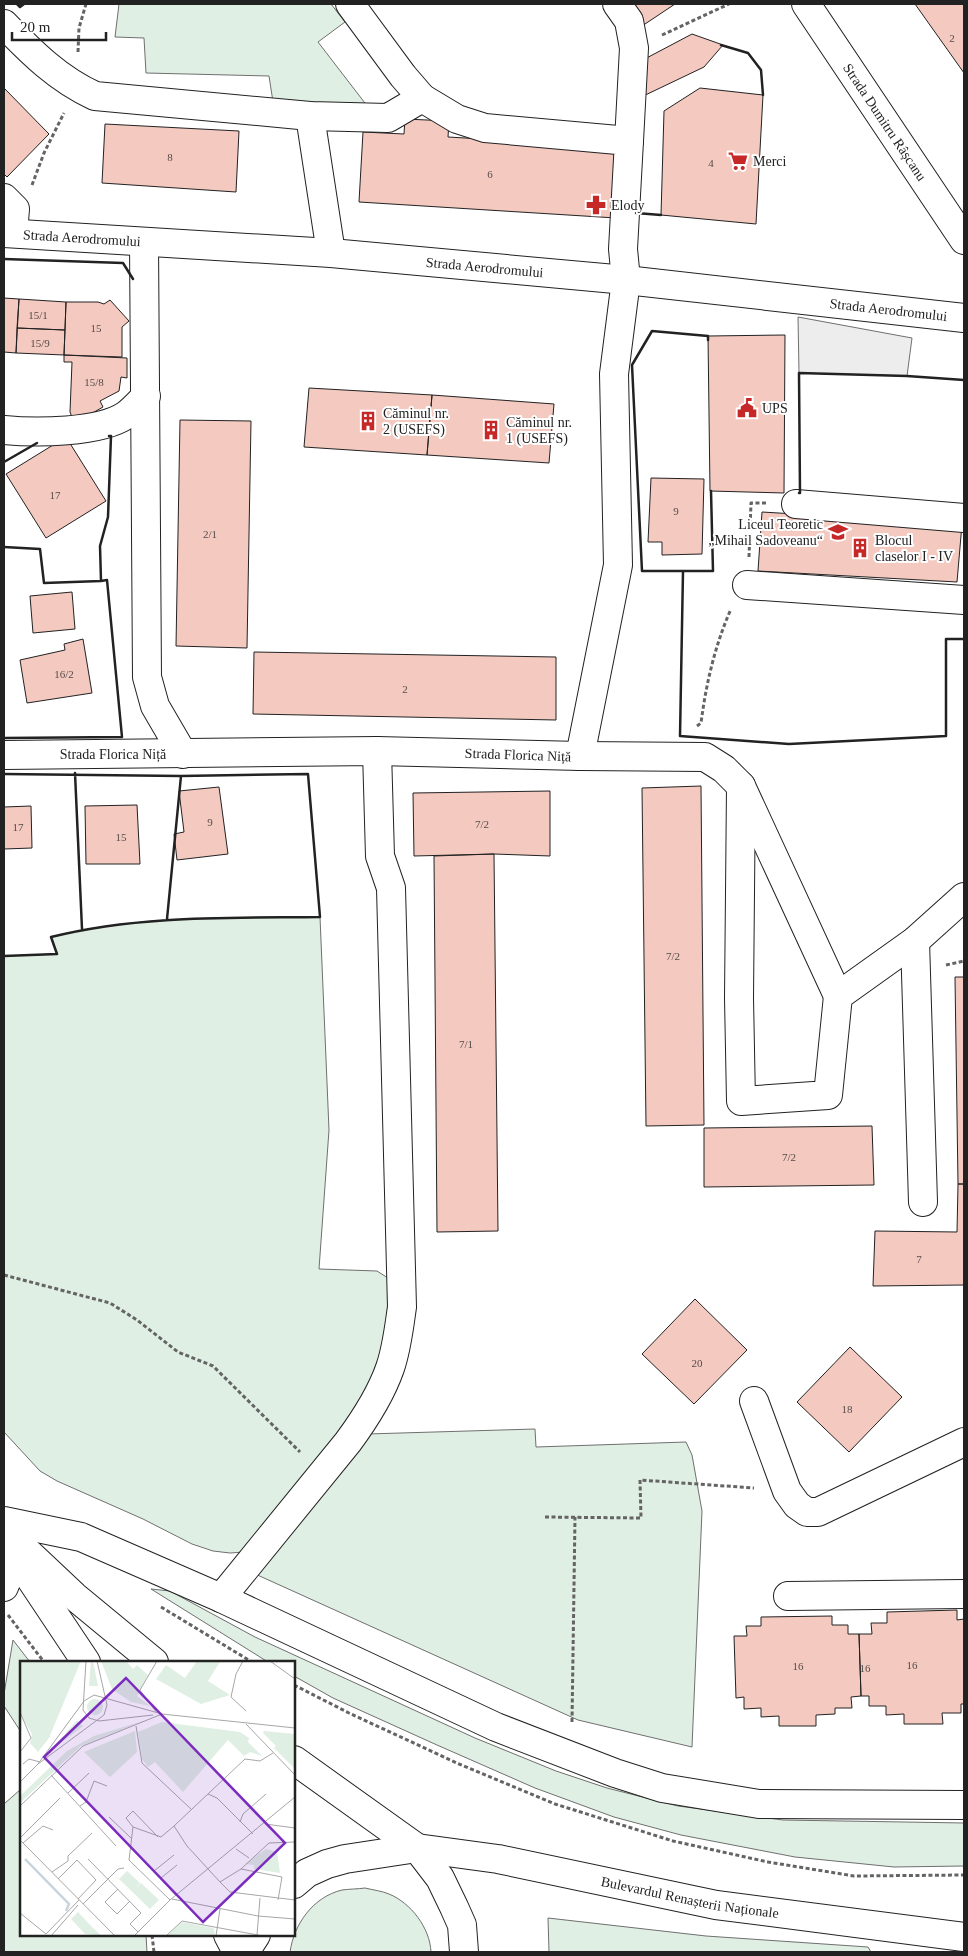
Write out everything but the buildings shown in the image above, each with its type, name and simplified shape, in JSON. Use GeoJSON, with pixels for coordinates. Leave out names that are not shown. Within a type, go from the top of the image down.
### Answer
{"type":"FeatureCollection","features":[{"type":"Feature","properties":{"kind":"street"},"geometry":{"type":"LineString","coordinates":[[350,4],[403,76],[422,98],[457,119],[485,128],[629,141]]}},
{"type":"Feature","properties":{"kind":"street","name":"Strada Florica Niță"},"geometry":{"type":"LineString","coordinates":[[4,755],[377,751],[580,756],[618,565],[614,374],[626,280],[623,249],[634,48],[629,21],[616,4]]}},
{"type":"Feature","properties":{"kind":"street","name":"Strada Dumitru Râșcanu"},"geometry":{"type":"LineString","coordinates":[[806,4],[964,240]]}},
{"type":"Feature","properties":{"kind":"street"},"geometry":{"type":"LineString","coordinates":[[4,24],[36,57],[56,74],[77,88],[95,96],[310,116],[388,118],[422,98]]}},
{"type":"Feature","properties":{"kind":"street"},"geometry":{"type":"LineString","coordinates":[[310,116],[331,253]]}},
{"type":"Feature","properties":{"kind":"street"},"geometry":{"type":"LineString","coordinates":[[4,198],[15,209],[9,233]]}},
{"type":"Feature","properties":{"kind":"street","name":"Strada Aerodromului"},"geometry":{"type":"LineString","coordinates":[[9,233],[331,253],[626,280],[964,318]]}},
{"type":"Feature","properties":{"kind":"street"},"geometry":{"type":"LineString","coordinates":[[144,242],[147,677],[155,706],[183,754]]}},
{"type":"Feature","properties":{"kind":"street"},"geometry":{"type":"LineString","coordinates":[[4,430],[84,429],[108,424],[126,415],[146,396]]}},
{"type":"Feature","properties":{"kind":"street"},"geometry":{"type":"LineString","coordinates":[[796,504],[964,518]]}},
{"type":"Feature","properties":{"kind":"street"},"geometry":{"type":"LineString","coordinates":[[747,585],[964,600]]}},
{"type":"Feature","properties":{"kind":"street"},"geometry":{"type":"LineString","coordinates":[[221,1598],[367,1416],[390,1367],[397,1337],[402,1307],[391,888],[380,856],[377,751]]}},
{"type":"Feature","properties":{"kind":"street"},"geometry":{"type":"LineString","coordinates":[[580,756],[705,757],[724,768],[740,786],[838,996],[828,1095],[742,1101],[739,998],[740,786]]}},
{"type":"Feature","properties":{"kind":"street"},"geometry":{"type":"LineString","coordinates":[[838,996],[915,941],[964,897]]}},
{"type":"Feature","properties":{"kind":"street"},"geometry":{"type":"LineString","coordinates":[[915,941],[923,1202]]}},
{"type":"Feature","properties":{"kind":"street"},"geometry":{"type":"LineString","coordinates":[[754,1401],[787,1491],[797,1505],[807,1512],[818,1512],[964,1442]]}},
{"type":"Feature","properties":{"kind":"street"},"geometry":{"type":"LineString","coordinates":[[4,1521],[81,1537],[221,1598],[496,1728],[615,1774],[662,1788],[759,1804],[964,1805]]}},
{"type":"Feature","properties":{"kind":"street"},"geometry":{"type":"LineString","coordinates":[[4,1530],[74,1596],[153,1661]]}},
{"type":"Feature","properties":{"kind":"street"},"geometry":{"type":"LineString","coordinates":[[4,1587],[10,1548]]}},
{"type":"Feature","properties":{"kind":"street"},"geometry":{"type":"LineString","coordinates":[[10,1548],[85,1661]]}},
{"type":"Feature","properties":{"kind":"street"},"geometry":{"type":"LineString","coordinates":[[788,1596],[964,1594]]}},
{"type":"Feature","properties":{"kind":"street"},"geometry":{"type":"LineString","coordinates":[[295,1761],[417,1848],[440,1878],[454,1907],[462,1925],[464,1952]]}},
{"type":"Feature","properties":{"kind":"street"},"geometry":{"type":"LineString","coordinates":[[295,1883],[307,1873],[327,1864],[345,1859],[417,1848]]}},
{"type":"Feature","properties":{"kind":"street","name":"Bulevardul Renașterii Naționale"},"geometry":{"type":"LineString","coordinates":[[417,1848],[498,1859],[716,1905],[964,1937]]}},
{"type":"Feature","properties":{"kind":"street"},"geometry":{"type":"LineString","coordinates":[[229,1936],[237,1952]]}},
{"type":"Feature","properties":{"kind":"street"},"geometry":{"type":"LineString","coordinates":[[245,1952],[255,1936]]}},
{"type":"Feature","properties":{"kind":"path"},"geometry":{"type":"LineString","coordinates":[[634,48],[729,4]]}},
{"type":"Feature","properties":{"kind":"path"},"geometry":{"type":"LineString","coordinates":[[750,534],[751,503]]}},
{"type":"Feature","properties":{"kind":"path"},"geometry":{"type":"LineString","coordinates":[[665,757],[701,723],[706,686],[723,626],[738,591],[747,585]]}},
{"type":"Feature","properties":{"kind":"path"},"geometry":{"type":"LineString","coordinates":[[4,1275],[110,1303],[137,1320],[178,1352],[213,1366],[304,1456]]}},
{"type":"Feature","properties":{"kind":"path"},"geometry":{"type":"LineString","coordinates":[[545,1517],[641,1518],[640,1480],[787,1491]]}},
{"type":"Feature","properties":{"kind":"path"},"geometry":{"type":"LineString","coordinates":[[572,1722],[575,1516]]}},
{"type":"Feature","properties":{"kind":"path"},"geometry":{"type":"LineString","coordinates":[[156,1604],[250,1661]]}},
{"type":"Feature","properties":{"kind":"path"},"geometry":{"type":"LineString","coordinates":[[4,1610],[43,1661]]}},
{"type":"Feature","properties":{"kind":"path"},"geometry":{"type":"LineString","coordinates":[[295,1686],[450,1760],[555,1804],[672,1841],[768,1862],[854,1876],[964,1875]]}},
{"type":"Feature","properties":{"kind":"path"},"geometry":{"type":"LineString","coordinates":[[152,1936],[154,1952]]}},
{"type":"Feature","properties":{"kind":"green space"},"geometry":{"type":"Polygon","coordinates":[[[119,4],[331,4],[345,22],[318,42],[368,107],[273,102],[269,76],[146,73],[144,38],[115,37],[119,4]]]}},
{"type":"Feature","properties":{"kind":"green space"},"geometry":{"type":"Polygon","coordinates":[[[320,917],[329,1130],[319,1269],[377,1271],[388,1278],[388,1322],[381,1361],[366,1397],[244,1552],[213,1551],[192,1544],[143,1519],[57,1481],[40,1471],[4,1432],[4,956],[57,954],[51,937],[118,925],[185,919],[320,917]]]}},
{"type":"Feature","properties":{"kind":"green space"},"geometry":{"type":"Polygon","coordinates":[[[535,1429],[536,1447],[686,1442],[692,1455],[702,1511],[692,1747],[578,1720],[253,1573],[367,1434],[535,1429]]]}},
{"type":"Feature","properties":{"kind":"green space"},"geometry":{"type":"Polygon","coordinates":[[[151,1589],[170,1591],[255,1637],[475,1738],[556,1771],[607,1788],[678,1806],[783,1820],[964,1823],[964,1866],[894,1867],[795,1857],[681,1835],[614,1817],[535,1788],[333,1698],[295,1677],[295,1661],[266,1661],[151,1589]]]}},
{"type":"Feature","properties":{"kind":"green space"},"geometry":{"type":"Polygon","coordinates":[[[13,1640],[29,1661],[20,1661],[20,1730],[4,1706],[4,1694],[13,1640]]]}},
{"type":"Feature","properties":{"kind":"green space"},"geometry":{"type":"Polygon","coordinates":[[[20,1790],[20,1936],[146,1936],[147,1952],[4,1952],[4,1804],[20,1790]]]}},
{"type":"Feature","properties":{"kind":"green space"},"geometry":{"type":"Polygon","coordinates":[[[365,1888],[380,1891],[405,1903],[423,1925],[430,1943],[431,1952],[290,1952],[296,1931],[307,1913],[322,1899],[342,1890],[365,1888]]]}},
{"type":"Feature","properties":{"kind":"green space"},"geometry":{"type":"Polygon","coordinates":[[[548,1918],[706,1936],[868,1947],[871,1952],[549,1952],[548,1918]]]}},
{"type":"Feature","properties":{"kind":"shaded area"},"geometry":{"type":"Polygon","coordinates":[[[798,317],[912,338],[907,376],[799,373],[798,317]]]}},
{"type":"Feature","properties":{"kind":"wall"},"geometry":{"type":"LineString","coordinates":[[17,4],[20,7],[24,4]]}},
{"type":"Feature","properties":{"kind":"wall"},"geometry":{"type":"LineString","coordinates":[[721,45],[748,53],[761,70],[763,95]]}},
{"type":"Feature","properties":{"kind":"wall"},"geometry":{"type":"LineString","coordinates":[[636,213],[661,215]]}},
{"type":"Feature","properties":{"kind":"wall"},"geometry":{"type":"LineString","coordinates":[[4,259],[123,263],[133,279]]}},
{"type":"Feature","properties":{"kind":"wall"},"geometry":{"type":"LineString","coordinates":[[708,340],[708,336],[652,331],[632,365],[642,571],[713,571],[711,491]]}},
{"type":"Feature","properties":{"kind":"wall"},"geometry":{"type":"LineString","coordinates":[[799,493],[799,373],[907,376],[964,380]]}},
{"type":"Feature","properties":{"kind":"wall"},"geometry":{"type":"LineString","coordinates":[[4,738],[122,737],[107,580],[101,581],[100,546],[108,517],[111,436],[109,436]]}},
{"type":"Feature","properties":{"kind":"wall"},"geometry":{"type":"LineString","coordinates":[[4,462],[37,443]]}},
{"type":"Feature","properties":{"kind":"wall"},"geometry":{"type":"LineString","coordinates":[[4,547],[40,549],[44,583],[101,581]]}},
{"type":"Feature","properties":{"kind":"wall"},"geometry":{"type":"LineString","coordinates":[[683,571],[680,736],[789,744],[946,736],[946,639],[964,639]]}},
{"type":"Feature","properties":{"kind":"wall"},"geometry":{"type":"LineString","coordinates":[[75,773],[82,929]]}},
{"type":"Feature","properties":{"kind":"wall"},"geometry":{"type":"LineString","coordinates":[[4,774],[181,776],[308,774],[320,917],[185,919],[118,925],[51,937],[57,954],[4,956]]}},
{"type":"Feature","properties":{"kind":"wall"},"geometry":{"type":"LineString","coordinates":[[167,919],[181,776]]}},
{"type":"Feature","properties":{"kind":"place","name":"Merci"},"geometry":{"type":"Point","coordinates":[738,161]}},
{"type":"Feature","properties":{"kind":"place","name":"Elody"},"geometry":{"type":"Point","coordinates":[596,205]}},
{"type":"Feature","properties":{"kind":"place","name":"UPS"},"geometry":{"type":"Point","coordinates":[747,408]}},
{"type":"Feature","properties":{"kind":"place","name":"Căminul nr. 2 (USEFS)"},"geometry":{"type":"Point","coordinates":[368,421]}},
{"type":"Feature","properties":{"kind":"place","name":"Căminul nr. 1 (USEFS)"},"geometry":{"type":"Point","coordinates":[491,430]}},
{"type":"Feature","properties":{"kind":"place","name":"Liceul Teoretic „Mihail Sadoveanu“"},"geometry":{"type":"Point","coordinates":[838,532]}},
{"type":"Feature","properties":{"kind":"place","name":"Blocul claselor I - IV"},"geometry":{"type":"Point","coordinates":[860,548]}}]}
